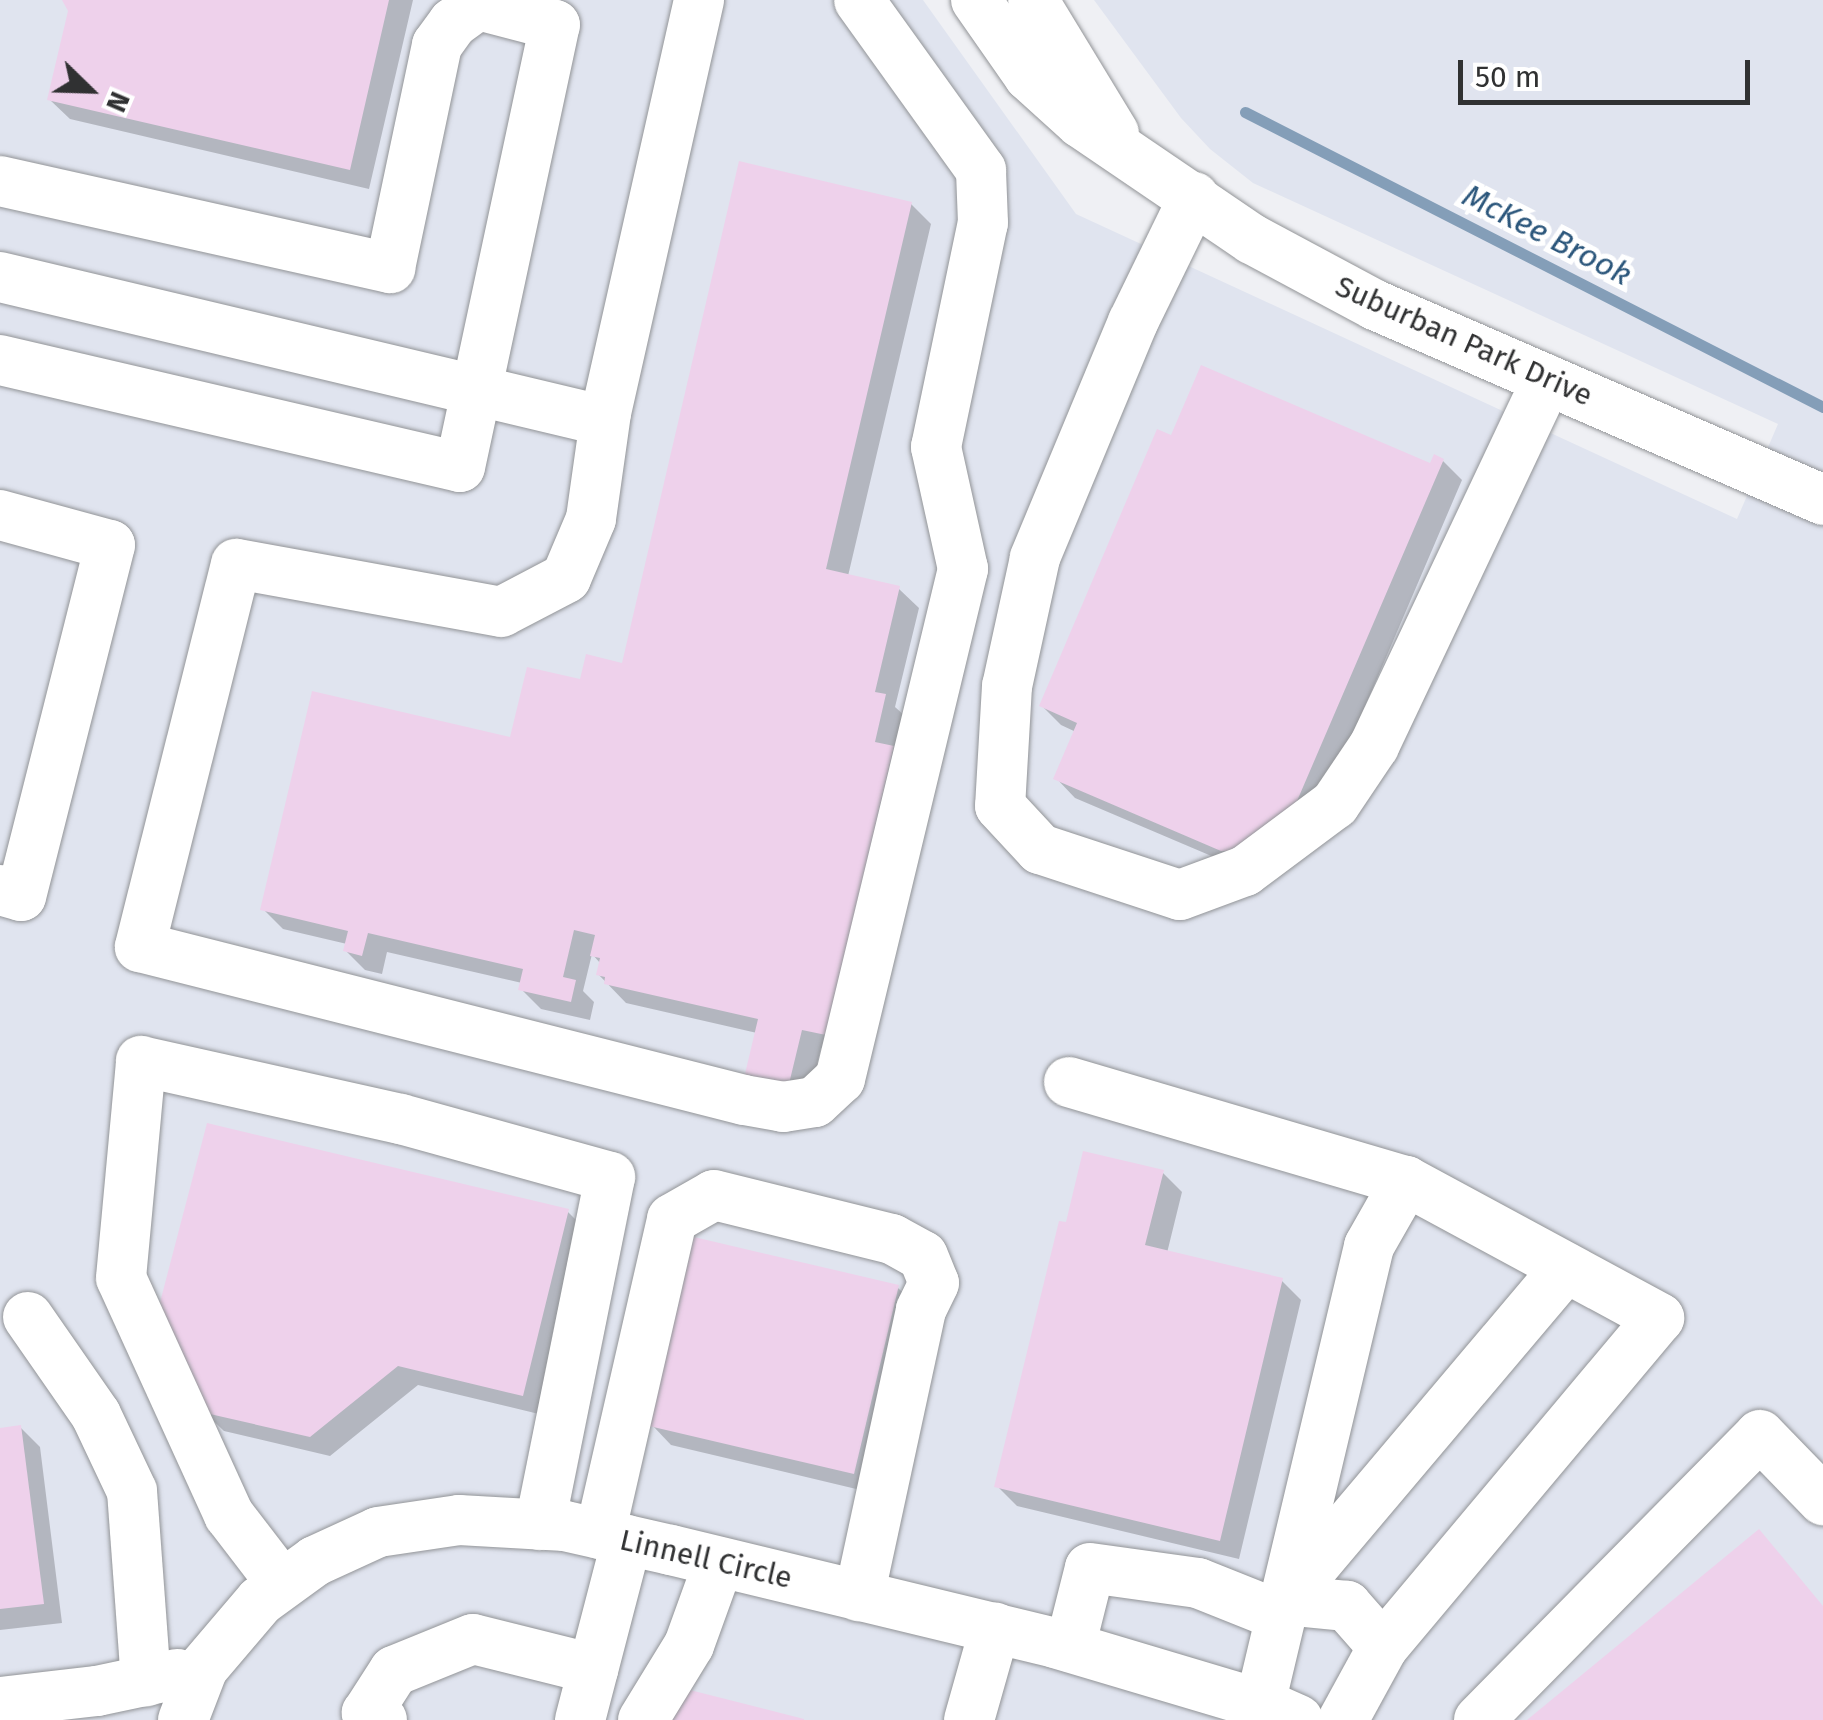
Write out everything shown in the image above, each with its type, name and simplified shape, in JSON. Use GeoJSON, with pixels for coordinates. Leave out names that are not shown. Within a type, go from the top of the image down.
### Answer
{"type":"FeatureCollection","features":[{"type":"Feature","properties":{"kind":"street"},"geometry":{"type":"LineString","coordinates":[[699,0],[606,413],[590,519],[566,578],[501,612],[236,564],[140,947],[744,1100],[783,1106],[814,1102],[840,1079],[964,569],[936,448],[984,224],[982,170],[859,0]]}},
{"type":"Feature","properties":{"kind":"street","name":"Suburban Park Drive"},"geometry":{"type":"LineString","coordinates":[[976,0],[1029,76],[1081,123],[1252,239],[1375,306],[1823,500]]}},
{"type":"Feature","properties":{"kind":"street","name":"Suburban Park Drive"},"geometry":{"type":"LineString","coordinates":[[1032,0],[1124,150]]}},
{"type":"Feature","properties":{"kind":"street"},"geometry":{"type":"LineString","coordinates":[[0,181],[390,268],[437,45],[453,23],[478,2],[555,26],[460,466],[0,360]]}},
{"type":"Feature","properties":{"kind":"street"},"geometry":{"type":"LineString","coordinates":[[1194,197],[1133,322],[1035,558],[1007,686],[1000,806],[1040,849],[1180,895],[1245,871],[1335,804],[1374,746],[1546,380]]}},
{"type":"Feature","properties":{"kind":"street"},"geometry":{"type":"LineString","coordinates":[[0,277],[588,417],[606,413]]}},
{"type":"Feature","properties":{"kind":"street"},"geometry":{"type":"LineString","coordinates":[[0,515],[110,545],[22,896],[0,890]]}},
{"type":"Feature","properties":{"kind":"street"},"geometry":{"type":"LineString","coordinates":[[282,1584],[228,1515],[122,1278],[141,1061],[401,1119],[610,1177],[540,1525]]}},
{"type":"Feature","properties":{"kind":"street"},"geometry":{"type":"LineString","coordinates":[[1069,1082],[1406,1181],[1659,1318],[1384,1647],[1343,1720]]}},
{"type":"Feature","properties":{"kind":"street"},"geometry":{"type":"LineString","coordinates":[[1279,1712],[1283,1608],[1369,1246],[1406,1181]]}},
{"type":"Feature","properties":{"kind":"street"},"geometry":{"type":"LineString","coordinates":[[580,1720],[594,1669],[672,1219],[714,1195],[892,1239],[923,1256],[934,1284],[921,1310],[859,1596]]}},
{"type":"Feature","properties":{"kind":"street"},"geometry":{"type":"LineString","coordinates":[[1283,1608],[1566,1268]]}},
{"type":"Feature","properties":{"kind":"street"},"geometry":{"type":"LineString","coordinates":[[28,1316],[96,1415],[132,1491],[146,1681]]}},
{"type":"Feature","properties":{"kind":"street"},"geometry":{"type":"LineString","coordinates":[[1480,1720],[1760,1435],[1823,1500]]}},
{"type":"Feature","properties":{"kind":"street","name":"Linnell Circle"},"geometry":{"type":"LineString","coordinates":[[182,1720],[203,1668],[260,1600],[314,1560],[378,1532],[459,1520],[540,1525],[614,1537],[1070,1647],[1177,1701],[1279,1712]]}},
{"type":"Feature","properties":{"kind":"street"},"geometry":{"type":"LineString","coordinates":[[643,1720],[689,1645],[719,1562]]}},
{"type":"Feature","properties":{"kind":"street"},"geometry":{"type":"LineString","coordinates":[[1070,1647],[1090,1568],[1198,1584],[1283,1608],[1347,1606],[1384,1647]]}},
{"type":"Feature","properties":{"kind":"street"},"geometry":{"type":"LineString","coordinates":[[969,1720],[995,1628]]}},
{"type":"Feature","properties":{"kind":"street"},"geometry":{"type":"LineString","coordinates":[[382,1720],[366,1713],[394,1671],[472,1639],[594,1669]]}},
{"type":"Feature","properties":{"kind":"street"},"geometry":{"type":"LineString","coordinates":[[0,1702],[146,1681],[203,1668]]}},
{"type":"Feature","properties":{"kind":"shaded area"},"geometry":{"type":"Polygon","coordinates":[[[0,0],[923,0],[1076,214],[1737,519],[1778,424],[1253,183],[1210,149],[1181,118],[1094,0],[1823,0],[1823,1720],[0,1720],[0,0]]]}},
{"type":"Feature","properties":{"kind":"building"},"geometry":{"type":"Polygon","coordinates":[[[62,0],[389,0],[350,170],[47,100],[68,11],[62,0]]]}},
{"type":"Feature","properties":{"kind":"building"},"geometry":{"type":"Polygon","coordinates":[[[739,161],[912,202],[826,569],[900,586],[875,692],[886,694],[875,742],[894,746],[826,1035],[802,1030],[788,1088],[744,1078],[758,1019],[604,984],[605,977],[596,975],[600,958],[590,956],[595,935],[574,930],[563,977],[576,980],[571,1002],[518,990],[523,969],[368,933],[362,956],[343,951],[348,931],[260,910],[312,691],[510,737],[527,667],[580,679],[586,654],[622,663],[739,161]]]}},
{"type":"Feature","properties":{"kind":"building"},"geometry":{"type":"Polygon","coordinates":[[[1201,365],[1430,463],[1434,454],[1444,459],[1291,815],[1239,851],[1221,851],[1053,779],[1077,723],[1039,706],[1157,429],[1171,435],[1201,365]]]}},
{"type":"Feature","properties":{"kind":"building"},"geometry":{"type":"Polygon","coordinates":[[[207,1123],[569,1209],[523,1396],[398,1366],[310,1437],[201,1412],[158,1310],[207,1123]]]}},
{"type":"Feature","properties":{"kind":"building"},"geometry":{"type":"Polygon","coordinates":[[[1083,1151],[1164,1170],[1145,1245],[1283,1278],[1220,1541],[994,1487],[1059,1221],[1066,1222],[1083,1151]]]}},
{"type":"Feature","properties":{"kind":"building"},"geometry":{"type":"Polygon","coordinates":[[[694,1237],[899,1285],[854,1474],[649,1426],[694,1237]]]}},
{"type":"Feature","properties":{"kind":"building"},"geometry":{"type":"Polygon","coordinates":[[[21,1425],[44,1604],[0,1609],[0,1428],[21,1425]]]}},
{"type":"Feature","properties":{"kind":"building"},"geometry":{"type":"Polygon","coordinates":[[[1759,1529],[1823,1606],[1823,1720],[1527,1720],[1759,1529]]]}},
{"type":"Feature","properties":{"kind":"building"},"geometry":{"type":"Polygon","coordinates":[[[678,1687],[804,1719],[804,1720],[670,1720],[678,1687]]]}},
{"type":"Feature","properties":{"kind":"waterway","name":"McKee Brook"},"geometry":{"type":"LineString","coordinates":[[1245,112],[1823,407]]}}]}
